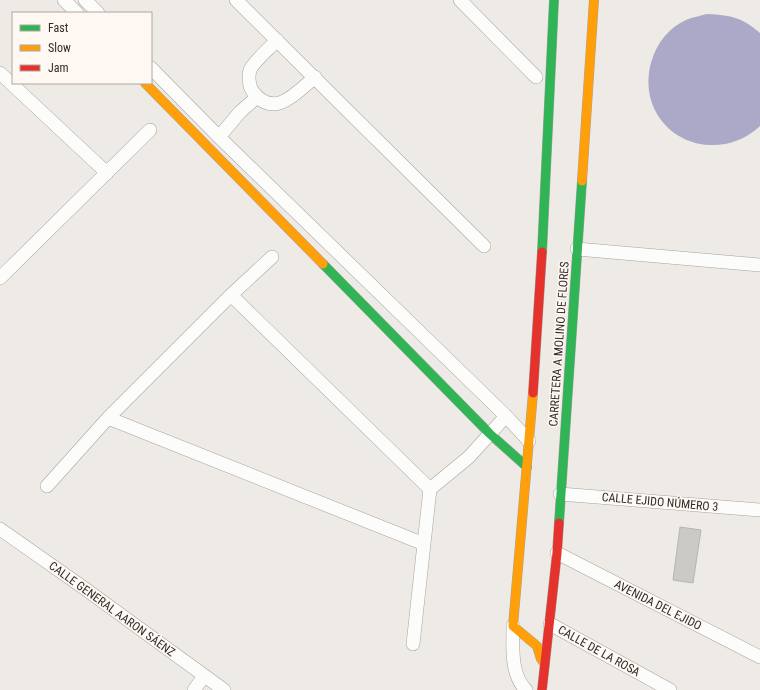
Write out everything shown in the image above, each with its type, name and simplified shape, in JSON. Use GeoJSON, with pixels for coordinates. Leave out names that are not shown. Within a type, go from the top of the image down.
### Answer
{"type":"FeatureCollection","features":[{"type":"Feature","properties":{"kind":"street"},"geometry":{"type":"LineString","coordinates":[[64,0],[76,12]]}},
{"type":"Feature","properties":{"kind":"street"},"geometry":{"type":"LineString","coordinates":[[85,0],[97,12]]}},
{"type":"Feature","properties":{"kind":"street"},"geometry":{"type":"LineString","coordinates":[[236,0],[484,246]]}},
{"type":"Feature","properties":{"kind":"street"},"geometry":{"type":"LineString","coordinates":[[460,0],[536,77]]}},
{"type":"Feature","properties":{"kind":"street"},"geometry":{"type":"LineString","coordinates":[[526,690],[522,686],[516,674],[513,656],[513,626],[529,441],[542,248],[554,0]]}},
{"type":"Feature","properties":{"kind":"street","name":"CARRETERA A MOLINO DE FLORES"},"geometry":{"type":"LineString","coordinates":[[542,690],[545,664],[542,645],[550,624],[557,553],[594,0]]}},
{"type":"Feature","properties":{"kind":"street"},"geometry":{"type":"LineString","coordinates":[[277,40],[251,69],[249,78],[252,92],[257,97],[270,104],[280,104],[292,97],[315,77]]}},
{"type":"Feature","properties":{"kind":"street"},"geometry":{"type":"LineString","coordinates":[[152,69],[219,137],[506,416],[529,441]]}},
{"type":"Feature","properties":{"kind":"street"},"geometry":{"type":"LineString","coordinates":[[0,73],[107,173]]}},
{"type":"Feature","properties":{"kind":"street"},"geometry":{"type":"LineString","coordinates":[[146,84],[490,434],[526,468]]}},
{"type":"Feature","properties":{"kind":"street"},"geometry":{"type":"LineString","coordinates":[[219,137],[240,112],[257,97]]}},
{"type":"Feature","properties":{"kind":"street"},"geometry":{"type":"LineString","coordinates":[[0,278],[150,130]]}},
{"type":"Feature","properties":{"kind":"street"},"geometry":{"type":"LineString","coordinates":[[577,249],[760,265]]}},
{"type":"Feature","properties":{"kind":"street"},"geometry":{"type":"LineString","coordinates":[[47,486],[108,418],[231,295],[272,257]]}},
{"type":"Feature","properties":{"kind":"street"},"geometry":{"type":"LineString","coordinates":[[231,295],[430,489]]}},
{"type":"Feature","properties":{"kind":"street"},"geometry":{"type":"LineString","coordinates":[[413,644],[430,489],[469,457],[506,416]]}},
{"type":"Feature","properties":{"kind":"street"},"geometry":{"type":"LineString","coordinates":[[108,418],[424,544]]}},
{"type":"Feature","properties":{"kind":"street","name":"CALLE EJIDO NÚMERO 3"},"geometry":{"type":"LineString","coordinates":[[560,494],[760,510]]}},
{"type":"Feature","properties":{"kind":"street","name":"CALLE GENERAL AARON SÁENZ"},"geometry":{"type":"LineString","coordinates":[[0,529],[224,690]]}},
{"type":"Feature","properties":{"kind":"street","name":"AVENIDA DEL EJIDO"},"geometry":{"type":"LineString","coordinates":[[557,553],[760,657]]}},
{"type":"Feature","properties":{"kind":"street","name":"CALLE DE LA ROSA"},"geometry":{"type":"LineString","coordinates":[[550,624],[670,690]]}},
{"type":"Feature","properties":{"kind":"street"},"geometry":{"type":"LineString","coordinates":[[513,626],[542,645]]}},
{"type":"Feature","properties":{"kind":"street"},"geometry":{"type":"LineString","coordinates":[[194,690],[204,676]]}},
{"type":"Feature","properties":{"kind":"shaded area"},"geometry":{"type":"Polygon","coordinates":[[[707,14],[729,16],[741,20],[760,33],[760,126],[748,135],[734,142],[720,145],[706,145],[691,142],[678,136],[657,114],[651,101],[649,88],[649,74],[652,61],[657,48],[664,37],[674,27],[686,20],[707,14]]]}},
{"type":"Feature","properties":{"kind":"building"},"geometry":{"type":"Polygon","coordinates":[[[680,527],[701,530],[693,583],[673,580],[680,527]]]}},
{"type":"Feature","properties":{"kind":"traffic: fast"},"geometry":{"type":"LineString","coordinates":[[542,252],[554,0]]}},
{"type":"Feature","properties":{"kind":"traffic: fast"},"geometry":{"type":"LineString","coordinates":[[559,523],[582,181]]}},
{"type":"Feature","properties":{"kind":"traffic: fast"},"geometry":{"type":"LineString","coordinates":[[323,264],[490,434],[527,467]]}},
{"type":"Feature","properties":{"kind":"traffic: slow"},"geometry":{"type":"LineString","coordinates":[[582,181],[594,0]]}},
{"type":"Feature","properties":{"kind":"traffic: slow"},"geometry":{"type":"LineString","coordinates":[[146,84],[323,264]]}},
{"type":"Feature","properties":{"kind":"traffic: slow"},"geometry":{"type":"LineString","coordinates":[[533,393],[513,626],[537,646],[541,659],[545,664]]}},
{"type":"Feature","properties":{"kind":"traffic: jam"},"geometry":{"type":"LineString","coordinates":[[533,393],[542,252]]}},
{"type":"Feature","properties":{"kind":"traffic: jam"},"geometry":{"type":"LineString","coordinates":[[542,690],[559,523]]}}]}
